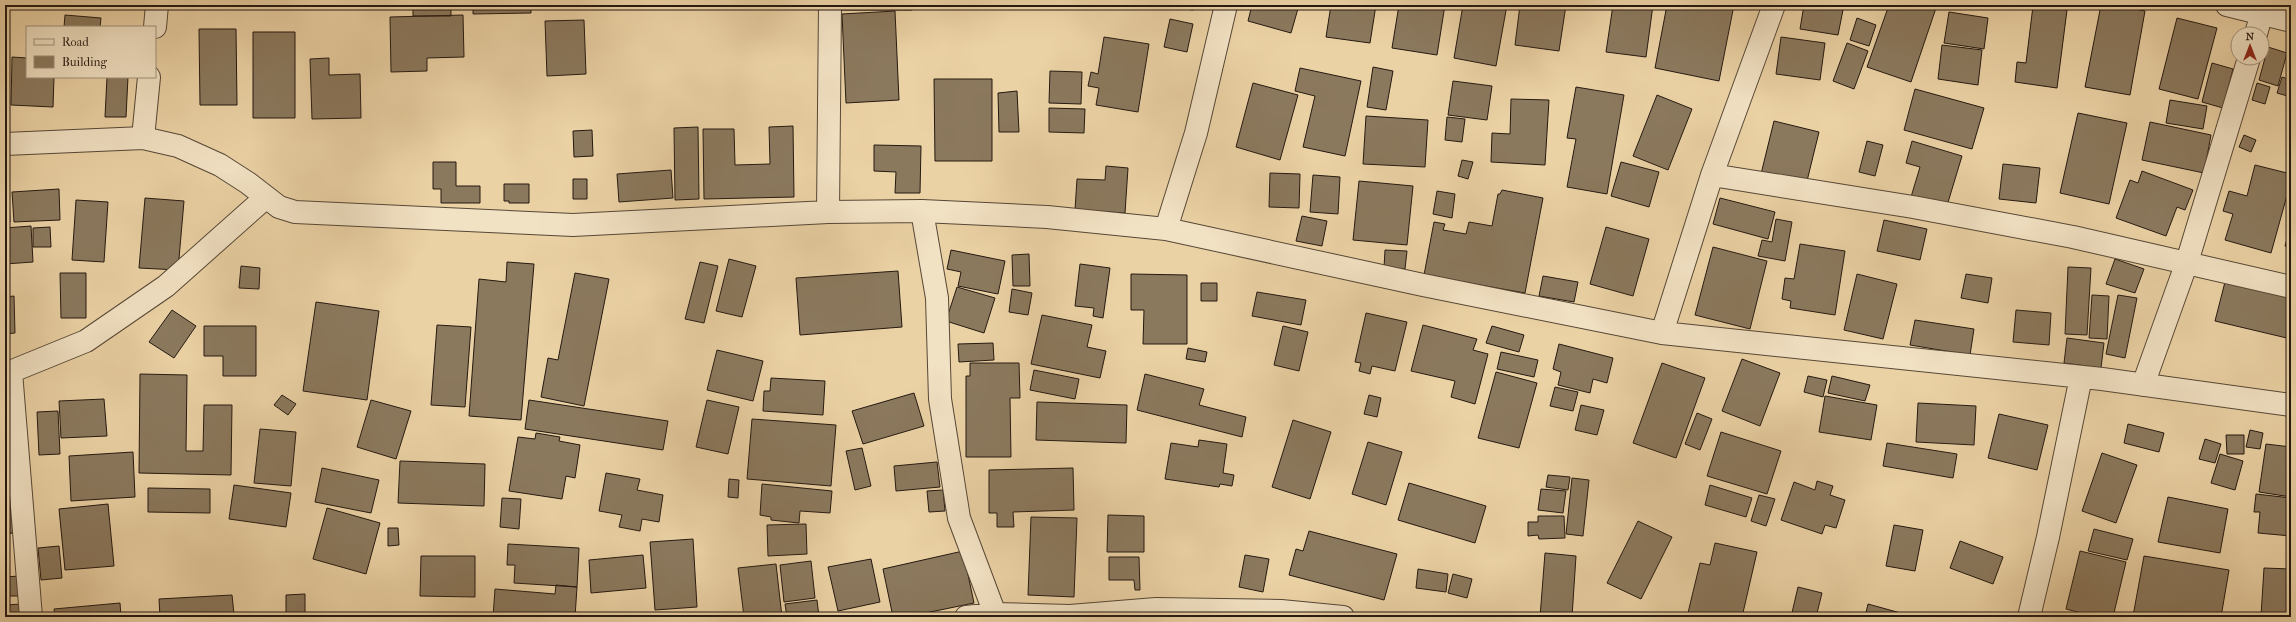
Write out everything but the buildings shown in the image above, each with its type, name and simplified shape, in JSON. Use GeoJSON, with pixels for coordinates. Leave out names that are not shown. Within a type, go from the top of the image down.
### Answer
{"type":"FeatureCollection","features":[{"type":"Feature","properties":{"kind":"street"},"geometry":{"type":"LineString","coordinates":[[155,26],[157,5]]}},
{"type":"Feature","properties":{"kind":"street"},"geometry":{"type":"LineString","coordinates":[[828,212],[830,5]]}},
{"type":"Feature","properties":{"kind":"street"},"geometry":{"type":"LineString","coordinates":[[1166,229],[1196,133],[1226,5]]}},
{"type":"Feature","properties":{"kind":"street"},"geometry":{"type":"LineString","coordinates":[[1662,333],[1712,175],[1774,5]]}},
{"type":"Feature","properties":{"kind":"street"},"geometry":{"type":"LineString","coordinates":[[2227,5],[2260,18],[2291,22]]}},
{"type":"Feature","properties":{"kind":"street"},"geometry":{"type":"LineString","coordinates":[[2143,384],[2186,262],[2247,66]]}},
{"type":"Feature","properties":{"kind":"street"},"geometry":{"type":"LineString","coordinates":[[143,138],[149,78]]}},
{"type":"Feature","properties":{"kind":"street"},"geometry":{"type":"LineString","coordinates":[[5,144],[143,138],[178,146],[220,165],[248,183],[265,198],[279,207],[296,212],[357,217],[573,225],[828,212],[922,211],[1047,217],[1166,229],[1423,285],[1662,333],[2143,384],[2291,405]]}},
{"type":"Feature","properties":{"kind":"street"},"geometry":{"type":"LineString","coordinates":[[1712,175],[1914,207],[2072,237],[2291,287]]}},
{"type":"Feature","properties":{"kind":"street"},"geometry":{"type":"LineString","coordinates":[[31,617],[8,373],[86,342],[166,286],[265,198]]}},
{"type":"Feature","properties":{"kind":"street"},"geometry":{"type":"LineString","coordinates":[[922,211],[937,298],[940,399],[959,518],[995,614]]}},
{"type":"Feature","properties":{"kind":"street"},"geometry":{"type":"LineString","coordinates":[[2029,617],[2048,537],[2081,377]]}},
{"type":"Feature","properties":{"kind":"street"},"geometry":{"type":"LineString","coordinates":[[966,617],[995,614],[1070,616],[1156,609],[1281,610],[1343,617]]}}]}
